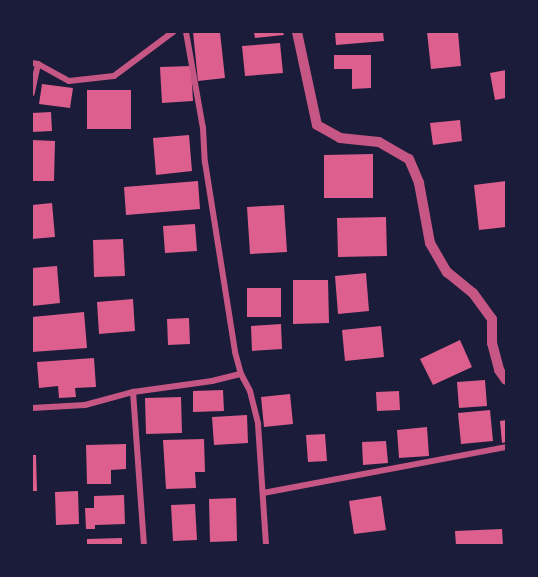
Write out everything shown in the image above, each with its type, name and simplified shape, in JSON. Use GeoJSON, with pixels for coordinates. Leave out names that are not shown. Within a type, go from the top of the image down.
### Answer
{"type":"FeatureCollection","features":[{"type":"Feature","properties":{"kind":"street"},"geometry":{"type":"LineString","coordinates":[[32,93],[35,64],[69,81],[114,76],[173,32]]}},
{"type":"Feature","properties":{"kind":"street"},"geometry":{"type":"LineString","coordinates":[[186,32],[203,128],[205,162],[235,352],[241,374],[250,391],[258,424],[266,546]]}},
{"type":"Feature","properties":{"kind":"street"},"geometry":{"type":"LineString","coordinates":[[297,32],[317,125],[340,138],[379,142],[409,159],[419,183],[430,243],[447,272],[473,293],[492,319],[492,343],[499,370],[507,380]]}},
{"type":"Feature","properties":{"kind":"street"},"geometry":{"type":"LineString","coordinates":[[32,408],[85,405],[133,392],[212,381],[241,374]]}},
{"type":"Feature","properties":{"kind":"street"},"geometry":{"type":"LineString","coordinates":[[133,392],[144,546]]}},
{"type":"Feature","properties":{"kind":"street"},"geometry":{"type":"LineString","coordinates":[[263,493],[507,447]]}},
{"type":"Feature","properties":{"kind":"building"},"geometry":{"type":"Polygon","coordinates":[[[193,32],[220,32],[225,78],[198,81],[193,32]]]}},
{"type":"Feature","properties":{"kind":"building"},"geometry":{"type":"Polygon","coordinates":[[[254,32],[283,32],[284,35],[255,38],[254,32]]]}},
{"type":"Feature","properties":{"kind":"building"},"geometry":{"type":"Polygon","coordinates":[[[335,32],[383,32],[384,41],[336,45],[335,32]]]}},
{"type":"Feature","properties":{"kind":"building"},"geometry":{"type":"Polygon","coordinates":[[[427,32],[458,32],[461,66],[431,69],[427,32]]]}},
{"type":"Feature","properties":{"kind":"building"},"geometry":{"type":"Polygon","coordinates":[[[280,43],[283,73],[245,76],[242,46],[280,43]]]}},
{"type":"Feature","properties":{"kind":"building"},"geometry":{"type":"Polygon","coordinates":[[[334,55],[371,55],[371,88],[352,89],[352,69],[334,69],[334,55]]]}},
{"type":"Feature","properties":{"kind":"building"},"geometry":{"type":"Polygon","coordinates":[[[191,66],[193,101],[162,103],[160,67],[191,66]]]}},
{"type":"Feature","properties":{"kind":"building"},"geometry":{"type":"Polygon","coordinates":[[[506,70],[506,98],[495,100],[490,73],[506,70]]]}},
{"type":"Feature","properties":{"kind":"building"},"geometry":{"type":"Polygon","coordinates":[[[42,84],[73,88],[70,108],[39,104],[42,84]]]}},
{"type":"Feature","properties":{"kind":"building"},"geometry":{"type":"Polygon","coordinates":[[[87,90],[131,90],[131,129],[87,129],[87,90]]]}},
{"type":"Feature","properties":{"kind":"building"},"geometry":{"type":"Polygon","coordinates":[[[51,112],[52,131],[32,132],[32,113],[51,112]]]}},
{"type":"Feature","properties":{"kind":"building"},"geometry":{"type":"Polygon","coordinates":[[[460,120],[462,141],[433,145],[430,123],[460,120]]]}},
{"type":"Feature","properties":{"kind":"building"},"geometry":{"type":"Polygon","coordinates":[[[189,135],[192,171],[156,175],[153,138],[189,135]]]}},
{"type":"Feature","properties":{"kind":"building"},"geometry":{"type":"Polygon","coordinates":[[[32,140],[55,141],[54,181],[32,181],[32,140]]]}},
{"type":"Feature","properties":{"kind":"building"},"geometry":{"type":"Polygon","coordinates":[[[373,154],[373,198],[324,198],[324,155],[373,154]]]}},
{"type":"Feature","properties":{"kind":"building"},"geometry":{"type":"Polygon","coordinates":[[[198,181],[200,209],[126,215],[124,187],[198,181]]]}},
{"type":"Feature","properties":{"kind":"building"},"geometry":{"type":"Polygon","coordinates":[[[506,181],[506,227],[479,230],[474,185],[506,181]]]}},
{"type":"Feature","properties":{"kind":"building"},"geometry":{"type":"Polygon","coordinates":[[[52,203],[55,237],[32,239],[32,205],[52,203]]]}},
{"type":"Feature","properties":{"kind":"building"},"geometry":{"type":"Polygon","coordinates":[[[284,205],[287,252],[250,254],[247,207],[284,205]]]}},
{"type":"Feature","properties":{"kind":"building"},"geometry":{"type":"Polygon","coordinates":[[[386,217],[387,256],[338,257],[337,218],[386,217]]]}},
{"type":"Feature","properties":{"kind":"building"},"geometry":{"type":"Polygon","coordinates":[[[195,224],[197,251],[165,253],[163,226],[195,224]]]}},
{"type":"Feature","properties":{"kind":"building"},"geometry":{"type":"Polygon","coordinates":[[[123,239],[125,276],[94,277],[93,240],[123,239]]]}},
{"type":"Feature","properties":{"kind":"building"},"geometry":{"type":"Polygon","coordinates":[[[57,266],[60,303],[32,306],[32,268],[57,266]]]}},
{"type":"Feature","properties":{"kind":"building"},"geometry":{"type":"Polygon","coordinates":[[[366,273],[369,311],[338,314],[335,276],[366,273]]]}},
{"type":"Feature","properties":{"kind":"building"},"geometry":{"type":"Polygon","coordinates":[[[293,280],[328,280],[329,323],[293,324],[293,280]]]}},
{"type":"Feature","properties":{"kind":"building"},"geometry":{"type":"Polygon","coordinates":[[[247,288],[281,288],[281,317],[247,317],[247,288]]]}},
{"type":"Feature","properties":{"kind":"building"},"geometry":{"type":"Polygon","coordinates":[[[133,299],[135,331],[99,334],[97,302],[133,299]]]}},
{"type":"Feature","properties":{"kind":"building"},"geometry":{"type":"Polygon","coordinates":[[[84,312],[87,348],[32,352],[32,317],[84,312]]]}},
{"type":"Feature","properties":{"kind":"building"},"geometry":{"type":"Polygon","coordinates":[[[189,318],[190,344],[168,345],[167,319],[189,318]]]}},
{"type":"Feature","properties":{"kind":"building"},"geometry":{"type":"Polygon","coordinates":[[[281,324],[282,349],[252,351],[251,326],[281,324]]]}},
{"type":"Feature","properties":{"kind":"building"},"geometry":{"type":"Polygon","coordinates":[[[381,326],[384,357],[345,361],[342,330],[381,326]]]}},
{"type":"Feature","properties":{"kind":"building"},"geometry":{"type":"Polygon","coordinates":[[[460,340],[472,367],[433,385],[420,359],[460,340]]]}},
{"type":"Feature","properties":{"kind":"building"},"geometry":{"type":"Polygon","coordinates":[[[94,358],[96,387],[75,388],[76,397],[59,398],[58,386],[39,388],[37,362],[94,358]]]}},
{"type":"Feature","properties":{"kind":"building"},"geometry":{"type":"Polygon","coordinates":[[[485,380],[487,406],[459,408],[457,382],[485,380]]]}},
{"type":"Feature","properties":{"kind":"building"},"geometry":{"type":"Polygon","coordinates":[[[223,390],[224,411],[193,412],[193,391],[223,390]]]}},
{"type":"Feature","properties":{"kind":"building"},"geometry":{"type":"Polygon","coordinates":[[[399,391],[400,410],[377,411],[376,392],[399,391]]]}},
{"type":"Feature","properties":{"kind":"building"},"geometry":{"type":"Polygon","coordinates":[[[290,394],[293,424],[264,427],[261,397],[290,394]]]}},
{"type":"Feature","properties":{"kind":"building"},"geometry":{"type":"Polygon","coordinates":[[[181,397],[182,433],[146,434],[145,398],[181,397]]]}},
{"type":"Feature","properties":{"kind":"building"},"geometry":{"type":"Polygon","coordinates":[[[490,410],[493,441],[461,444],[458,413],[490,410]]]}},
{"type":"Feature","properties":{"kind":"building"},"geometry":{"type":"Polygon","coordinates":[[[247,415],[248,443],[214,445],[212,417],[247,415]]]}},
{"type":"Feature","properties":{"kind":"building"},"geometry":{"type":"Polygon","coordinates":[[[506,420],[506,442],[502,443],[500,421],[506,420]]]}},
{"type":"Feature","properties":{"kind":"building"},"geometry":{"type":"Polygon","coordinates":[[[427,427],[429,456],[399,458],[397,430],[427,427]]]}},
{"type":"Feature","properties":{"kind":"building"},"geometry":{"type":"Polygon","coordinates":[[[325,434],[327,461],[308,462],[306,435],[325,434]]]}},
{"type":"Feature","properties":{"kind":"building"},"geometry":{"type":"Polygon","coordinates":[[[204,439],[205,472],[195,472],[196,488],[166,489],[163,440],[204,439]]]}},
{"type":"Feature","properties":{"kind":"building"},"geometry":{"type":"Polygon","coordinates":[[[386,441],[388,463],[363,465],[362,442],[386,441]]]}},
{"type":"Feature","properties":{"kind":"building"},"geometry":{"type":"Polygon","coordinates":[[[126,444],[126,469],[111,470],[111,484],[87,484],[86,445],[126,444]]]}},
{"type":"Feature","properties":{"kind":"building"},"geometry":{"type":"Polygon","coordinates":[[[32,455],[36,455],[37,491],[32,491],[32,455]]]}},
{"type":"Feature","properties":{"kind":"building"},"geometry":{"type":"Polygon","coordinates":[[[78,491],[79,524],[56,525],[55,492],[78,491]]]}},
{"type":"Feature","properties":{"kind":"building"},"geometry":{"type":"Polygon","coordinates":[[[124,495],[125,524],[95,525],[95,529],[86,529],[85,508],[94,508],[94,496],[124,495]]]}},
{"type":"Feature","properties":{"kind":"building"},"geometry":{"type":"Polygon","coordinates":[[[381,496],[386,530],[354,534],[349,501],[381,496]]]}},
{"type":"Feature","properties":{"kind":"building"},"geometry":{"type":"Polygon","coordinates":[[[236,498],[237,541],[210,542],[209,499],[236,498]]]}},
{"type":"Feature","properties":{"kind":"building"},"geometry":{"type":"Polygon","coordinates":[[[195,504],[197,540],[173,541],[171,505],[195,504]]]}},
{"type":"Feature","properties":{"kind":"building"},"geometry":{"type":"Polygon","coordinates":[[[502,529],[503,546],[456,546],[455,531],[502,529]]]}},
{"type":"Feature","properties":{"kind":"building"},"geometry":{"type":"Polygon","coordinates":[[[122,538],[122,546],[87,546],[87,539],[122,538]]]}}]}
